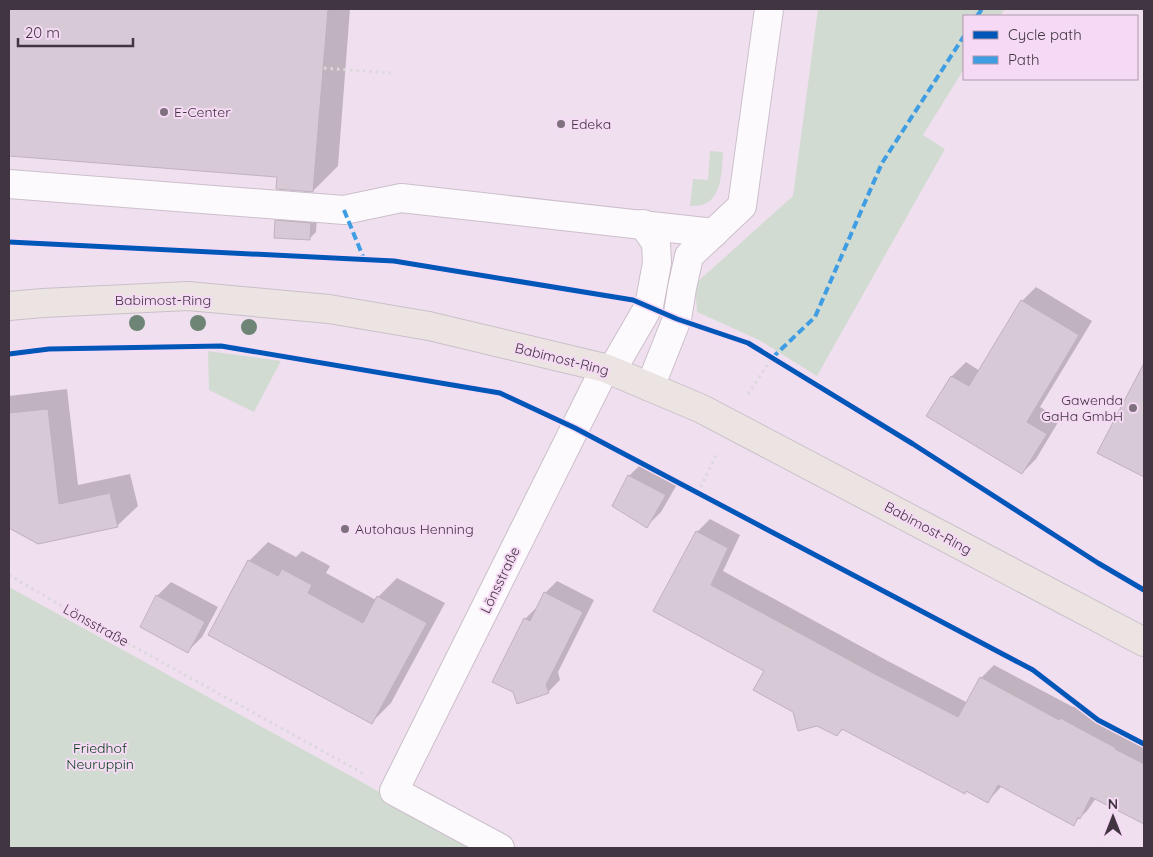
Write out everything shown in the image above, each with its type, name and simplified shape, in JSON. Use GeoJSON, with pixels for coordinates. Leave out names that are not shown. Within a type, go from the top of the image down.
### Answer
{"type":"FeatureCollection","features":[{"type":"Feature","properties":{"kind":"main road","name":"Babimost-Ring"},"geometry":{"type":"LineString","coordinates":[[9,306],[188,296],[330,309],[429,326],[608,369],[702,409],[1144,642]]}},
{"type":"Feature","properties":{"kind":"street"},"geometry":{"type":"LineString","coordinates":[[650,387],[677,319],[689,256],[742,206],[769,9]]}},
{"type":"Feature","properties":{"kind":"street"},"geometry":{"type":"LineString","coordinates":[[9,184],[344,210],[402,198],[714,233]]}},
{"type":"Feature","properties":{"kind":"street","name":"Lönsstraße"},"geometry":{"type":"LineString","coordinates":[[394,791],[608,369],[649,306],[657,263],[656,243],[643,224]]}},
{"type":"Feature","properties":{"kind":"street"},"geometry":{"type":"LineString","coordinates":[[394,791],[500,848]]}},
{"type":"Feature","properties":{"kind":"path"},"geometry":{"type":"LineString","coordinates":[[324,68],[391,73]]}},
{"type":"Feature","properties":{"kind":"green space"},"geometry":{"type":"Polygon","coordinates":[[[818,9],[1005,9],[1001,15],[963,15],[963,71],[923,135],[945,149],[817,376],[759,340],[697,312],[695,284],[793,196],[818,9]]]}},
{"type":"Feature","properties":{"kind":"green space"},"geometry":{"type":"Polygon","coordinates":[[[710,151],[723,152],[718,188],[709,202],[690,206],[693,179],[708,180],[710,151]]]}},
{"type":"Feature","properties":{"kind":"green space"},"geometry":{"type":"Polygon","coordinates":[[[208,351],[281,361],[254,412],[209,390],[208,351]]]}},
{"type":"Feature","properties":{"kind":"green space","name":"Friedhof Neuruppin"},"geometry":{"type":"Polygon","coordinates":[[[9,587],[481,848],[9,848],[9,587]]]}},
{"type":"Feature","properties":{"kind":"building","name":"E-Center"},"geometry":{"type":"Polygon","coordinates":[[[9,9],[328,9],[313,192],[276,189],[277,177],[9,156],[9,9]]]}},
{"type":"Feature","properties":{"kind":"building"},"geometry":{"type":"Polygon","coordinates":[[[275,220],[311,223],[310,240],[274,238],[275,220]]]}},
{"type":"Feature","properties":{"kind":"building"},"geometry":{"type":"Polygon","coordinates":[[[1021,300],[1079,335],[1027,422],[1047,434],[1022,474],[926,416],[951,376],[969,386],[1021,300]]]}},
{"type":"Feature","properties":{"kind":"building","name":"Gawenda GaHa GmbH"},"geometry":{"type":"Polygon","coordinates":[[[1144,363],[1144,477],[1097,453],[1144,363]]]}},
{"type":"Feature","properties":{"kind":"building"},"geometry":{"type":"Polygon","coordinates":[[[48,409],[59,504],[110,493],[118,527],[38,544],[9,528],[9,413],[48,409]]]}},
{"type":"Feature","properties":{"kind":"building"},"geometry":{"type":"Polygon","coordinates":[[[628,475],[666,495],[647,528],[612,506],[628,475]]]}},
{"type":"Feature","properties":{"kind":"building"},"geometry":{"type":"Polygon","coordinates":[[[696,531],[728,548],[711,585],[873,673],[958,717],[980,677],[1144,764],[1144,824],[1091,797],[1080,819],[1078,817],[1074,826],[998,785],[988,803],[966,791],[965,794],[842,729],[837,736],[817,726],[798,731],[793,712],[753,690],[764,671],[653,611],[696,531]]]}},
{"type":"Feature","properties":{"kind":"building"},"geometry":{"type":"Polygon","coordinates":[[[248,560],[278,576],[282,569],[312,585],[308,593],[363,623],[377,596],[427,623],[372,724],[208,635],[248,560]]]}},
{"type":"Feature","properties":{"kind":"building"},"geometry":{"type":"Polygon","coordinates":[[[544,592],[583,612],[546,685],[549,693],[517,704],[513,692],[492,682],[524,618],[530,621],[544,592]]]}},
{"type":"Feature","properties":{"kind":"building"},"geometry":{"type":"Polygon","coordinates":[[[156,595],[205,622],[188,653],[140,627],[156,595]]]}},
{"type":"Feature","properties":{"kind":"marked path"},"geometry":{"type":"LineString","coordinates":[[978,15],[982,9]]}},
{"type":"Feature","properties":{"kind":"marked path"},"geometry":{"type":"LineString","coordinates":[[772,358],[815,317],[882,163],[963,38]]}},
{"type":"Feature","properties":{"kind":"marked path"},"geometry":{"type":"LineString","coordinates":[[344,210],[364,259]]}},
{"type":"Feature","properties":{"kind":"cycle path"},"geometry":{"type":"LineString","coordinates":[[9,242],[394,261],[633,300],[677,319],[748,343],[913,444],[1098,563],[1144,590]]}},
{"type":"Feature","properties":{"kind":"cycle path"},"geometry":{"type":"LineString","coordinates":[[9,354],[49,349],[221,346],[500,393],[575,428],[1033,670],[1098,720],[1144,744]]}},
{"type":"Feature","properties":{"kind":"place","name":"E-Center"},"geometry":{"type":"Point","coordinates":[164,112]}},
{"type":"Feature","properties":{"kind":"place","name":"Edeka"},"geometry":{"type":"Point","coordinates":[561,124]}},
{"type":"Feature","properties":{"kind":"place","name":"Gawenda GaHa GmbH"},"geometry":{"type":"Point","coordinates":[1133,408]}},
{"type":"Feature","properties":{"kind":"place","name":"Autohaus Henning"},"geometry":{"type":"Point","coordinates":[345,529]}}]}
